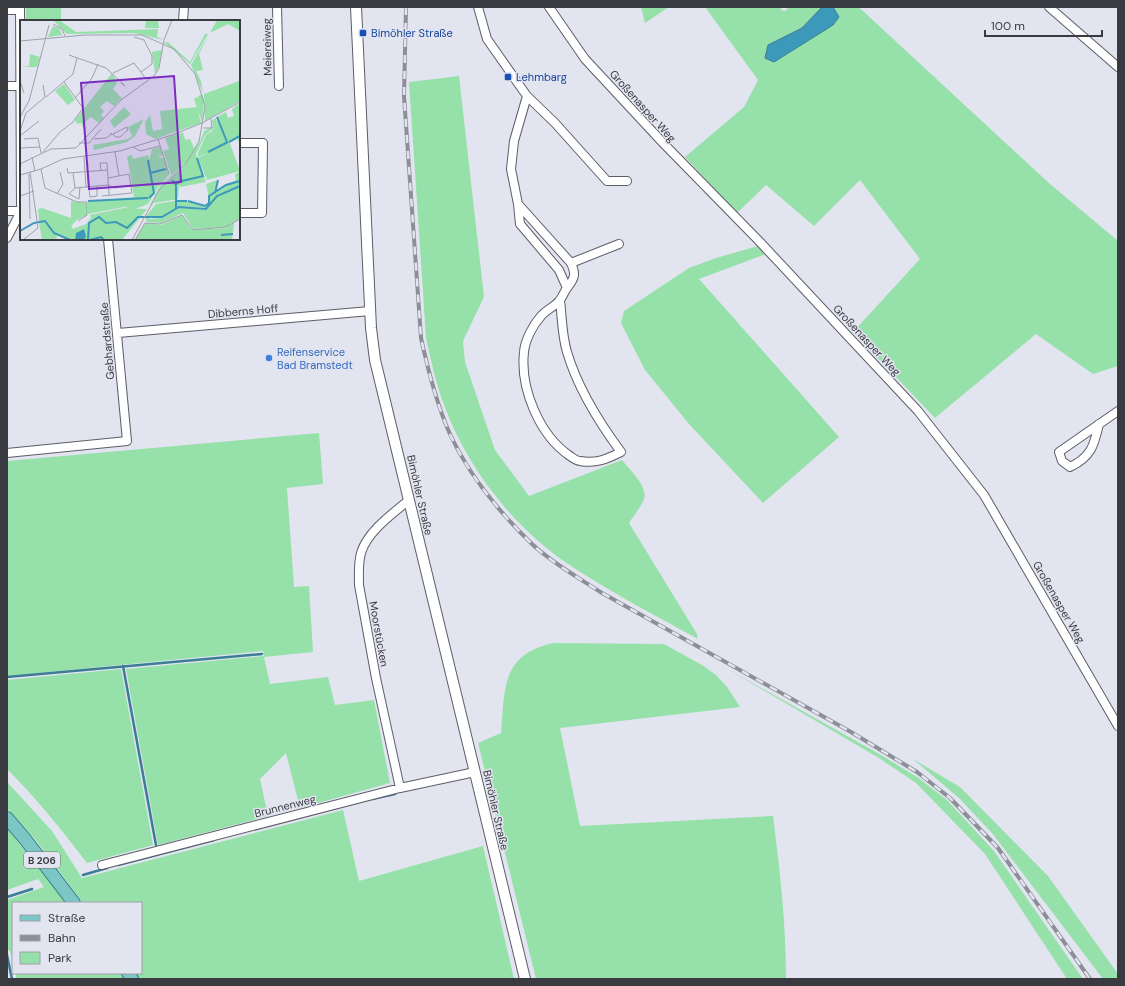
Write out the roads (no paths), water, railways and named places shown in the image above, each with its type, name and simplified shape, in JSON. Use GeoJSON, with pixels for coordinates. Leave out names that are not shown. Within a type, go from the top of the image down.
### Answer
{"type":"FeatureCollection","features":[{"type":"Feature","properties":{"kind":"main road","name":"B 206"},"geometry":{"type":"LineString","coordinates":[[7,818],[73,902]]}},
{"type":"Feature","properties":{"kind":"street"},"geometry":{"type":"LineString","coordinates":[[184,7],[184,20]]}},
{"type":"Feature","properties":{"kind":"street","name":"Meiereiweg"},"geometry":{"type":"LineString","coordinates":[[277,7],[279,86]]}},
{"type":"Feature","properties":{"kind":"street","name":"Bimöhler Straße"},"geometry":{"type":"LineString","coordinates":[[356,7],[370,311],[375,360],[525,979]]}},
{"type":"Feature","properties":{"kind":"street"},"geometry":{"type":"LineString","coordinates":[[478,7],[487,39],[527,96],[555,123],[607,181],[627,181]]}},
{"type":"Feature","properties":{"kind":"street","name":"Großenasper Weg"},"geometry":{"type":"LineString","coordinates":[[549,7],[585,59],[664,144],[759,241],[918,411],[984,495],[1118,726]]}},
{"type":"Feature","properties":{"kind":"street"},"geometry":{"type":"LineString","coordinates":[[1049,7],[1118,68]]}},
{"type":"Feature","properties":{"kind":"street"},"geometry":{"type":"LineString","coordinates":[[7,10],[20,9],[20,86],[7,86]]}},
{"type":"Feature","properties":{"kind":"street"},"geometry":{"type":"LineString","coordinates":[[527,96],[513,148],[511,169],[518,204],[520,224],[559,270],[567,288]]}},
{"type":"Feature","properties":{"kind":"street"},"geometry":{"type":"LineString","coordinates":[[240,143],[263,143],[262,213],[240,213]]}},
{"type":"Feature","properties":{"kind":"street"},"geometry":{"type":"LineString","coordinates":[[518,204],[571,263],[575,272],[574,279],[560,300],[540,316],[531,331],[524,351],[524,371],[529,396],[537,416],[549,435],[563,451],[578,461],[593,463],[606,460],[621,452],[607,434],[583,393],[567,351],[560,300]]}},
{"type":"Feature","properties":{"kind":"street"},"geometry":{"type":"LineString","coordinates":[[7,211],[20,211]]}},
{"type":"Feature","properties":{"kind":"street"},"geometry":{"type":"LineString","coordinates":[[7,238],[20,213]]}},
{"type":"Feature","properties":{"kind":"street","name":"Gebhardstraße"},"geometry":{"type":"LineString","coordinates":[[7,453],[127,441],[118,332],[108,240]]}},
{"type":"Feature","properties":{"kind":"street"},"geometry":{"type":"LineString","coordinates":[[571,263],[619,244]]}},
{"type":"Feature","properties":{"kind":"street","name":"Dibberns Hoff"},"geometry":{"type":"LineString","coordinates":[[118,332],[370,311]]}},
{"type":"Feature","properties":{"kind":"street"},"geometry":{"type":"LineString","coordinates":[[1099,424],[1095,442],[1082,462],[1070,467],[1062,462],[1059,452],[1099,424],[1118,411]]}},
{"type":"Feature","properties":{"kind":"street","name":"Moorstücken"},"geometry":{"type":"LineString","coordinates":[[400,788],[374,671],[361,592],[359,569],[361,553],[369,537],[409,500]]}},
{"type":"Feature","properties":{"kind":"street","name":"Brunnenweg"},"geometry":{"type":"LineString","coordinates":[[102,865],[400,788],[475,772]]}},
{"type":"Feature","properties":{"kind":"water"},"geometry":{"type":"Polygon","coordinates":[[[822,7],[833,7],[839,17],[833,25],[774,62],[765,58],[768,45],[802,28],[822,7]]]}},
{"type":"Feature","properties":{"kind":"waterway"},"geometry":{"type":"LineString","coordinates":[[7,677],[262,654]]}},
{"type":"Feature","properties":{"kind":"waterway"},"geometry":{"type":"LineString","coordinates":[[123,666],[156,845]]}},
{"type":"Feature","properties":{"kind":"waterway"},"geometry":{"type":"LineString","coordinates":[[372,799],[395,794]]}},
{"type":"Feature","properties":{"kind":"waterway"},"geometry":{"type":"LineString","coordinates":[[118,865],[214,840]]}},
{"type":"Feature","properties":{"kind":"waterway"},"geometry":{"type":"LineString","coordinates":[[83,875],[107,868]]}},
{"type":"Feature","properties":{"kind":"waterway"},"geometry":{"type":"LineString","coordinates":[[7,897],[32,889]]}},
{"type":"Feature","properties":{"kind":"waterway"},"geometry":{"type":"LineString","coordinates":[[7,955],[12,979]]}},
{"type":"Feature","properties":{"kind":"railway"},"geometry":{"type":"LineString","coordinates":[[406,7],[404,96],[421,338],[426,362],[444,421],[465,463],[485,492],[496,506],[532,544],[548,558],[566,570],[602,593],[851,732],[917,772],[950,798],[998,848],[1090,979]]}},
{"type":"Feature","properties":{"kind":"place","name":"Bimöhler Straße"},"geometry":{"type":"Point","coordinates":[363,33]}},
{"type":"Feature","properties":{"kind":"place","name":"Lehmbarg"},"geometry":{"type":"Point","coordinates":[508,77]}},
{"type":"Feature","properties":{"kind":"place","name":"Reifenservice Bad Bramstedt"},"geometry":{"type":"Point","coordinates":[269,358]}}]}
